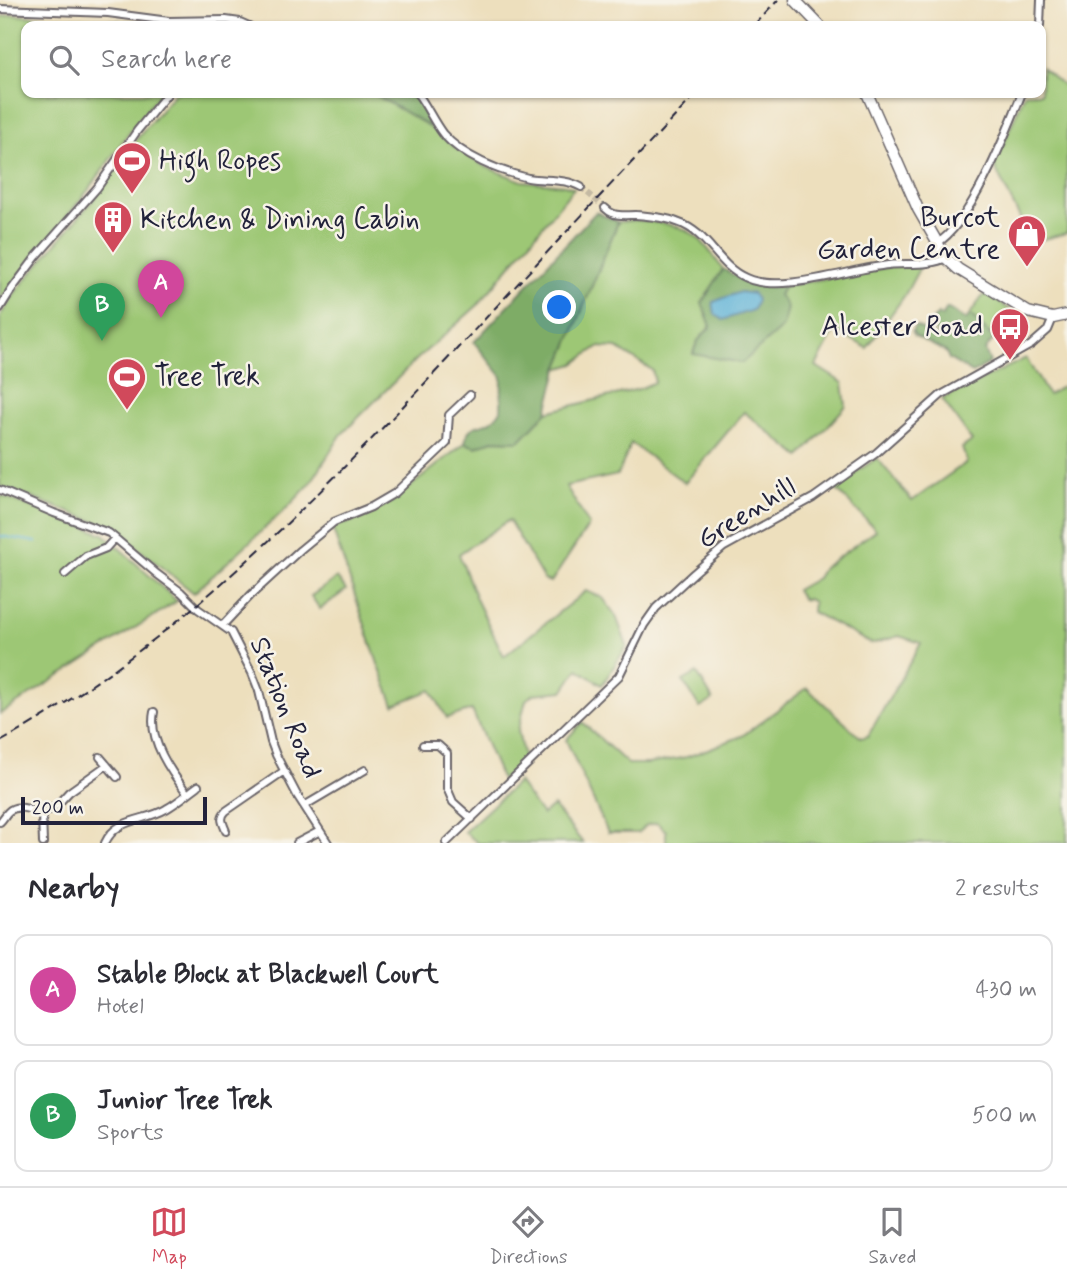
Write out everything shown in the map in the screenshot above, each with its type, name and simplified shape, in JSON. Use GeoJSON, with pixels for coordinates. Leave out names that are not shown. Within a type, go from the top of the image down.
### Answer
{"type":"FeatureCollection","features":[{"type":"Feature","properties":{"kind":"main road"},"geometry":{"type":"LineString","coordinates":[[795,0],[815,21]]}},
{"type":"Feature","properties":{"kind":"main road"},"geometry":{"type":"LineString","coordinates":[[869,98],[918,209],[946,258],[958,269],[1020,309],[1053,318],[1067,315]]}},
{"type":"Feature","properties":{"kind":"street"},"geometry":{"type":"LineString","coordinates":[[0,8],[8,0]]}},
{"type":"Feature","properties":{"kind":"street"},"geometry":{"type":"LineString","coordinates":[[1040,21],[1041,0]]}},
{"type":"Feature","properties":{"kind":"street"},"geometry":{"type":"LineString","coordinates":[[0,8],[108,13],[169,21]]}},
{"type":"Feature","properties":{"kind":"street"},"geometry":{"type":"LineString","coordinates":[[0,308],[36,257],[97,188],[164,98]]}},
{"type":"Feature","properties":{"kind":"street"},"geometry":{"type":"LineString","coordinates":[[420,98],[452,143],[490,166],[520,176],[568,182],[581,187]]}},
{"type":"Feature","properties":{"kind":"street"},"geometry":{"type":"LineString","coordinates":[[936,244],[947,237],[972,201],[1020,98]]}},
{"type":"Feature","properties":{"kind":"street"},"geometry":{"type":"LineString","coordinates":[[605,208],[614,214],[657,217],[686,225],[702,236],[721,260],[737,273],[765,284],[808,280],[888,265],[935,262],[946,258]]}},
{"type":"Feature","properties":{"kind":"street","name":"Greenhill"},"geometry":{"type":"LineString","coordinates":[[446,843],[619,676],[644,625],[656,608],[696,571],[724,547],[814,498],[875,454],[941,395],[1037,341],[1048,330],[1053,318]]}},
{"type":"Feature","properties":{"kind":"street"},"geometry":{"type":"LineString","coordinates":[[223,625],[251,595],[334,522],[370,508],[395,493],[447,443],[449,415],[470,395]]}},
{"type":"Feature","properties":{"kind":"street","name":"Station Road"},"geometry":{"type":"LineString","coordinates":[[0,490],[109,533],[157,575],[231,632],[253,673],[271,742],[284,771],[328,843]]}},
{"type":"Feature","properties":{"kind":"street"},"geometry":{"type":"LineString","coordinates":[[65,574],[86,556],[106,548],[115,538]]}},
{"type":"Feature","properties":{"kind":"street"},"geometry":{"type":"LineString","coordinates":[[154,712],[152,721],[165,764],[187,793]]}},
{"type":"Feature","properties":{"kind":"street"},"geometry":{"type":"LineString","coordinates":[[142,721],[152,721]]}},
{"type":"Feature","properties":{"kind":"street"},"geometry":{"type":"LineString","coordinates":[[423,745],[438,744],[447,753],[446,788],[453,803],[472,819]]}},
{"type":"Feature","properties":{"kind":"street"},"geometry":{"type":"LineString","coordinates":[[100,757],[117,777]]}},
{"type":"Feature","properties":{"kind":"street"},"geometry":{"type":"LineString","coordinates":[[43,814],[107,765]]}},
{"type":"Feature","properties":{"kind":"street"},"geometry":{"type":"LineString","coordinates":[[304,806],[365,770]]}},
{"type":"Feature","properties":{"kind":"street"},"geometry":{"type":"LineString","coordinates":[[226,831],[221,820],[222,814],[284,771]]}},
{"type":"Feature","properties":{"kind":"street"},"geometry":{"type":"LineString","coordinates":[[105,843],[117,827],[150,817],[168,808],[198,786]]}},
{"type":"Feature","properties":{"kind":"street"},"geometry":{"type":"LineString","coordinates":[[0,822],[15,808],[30,809],[43,814]]}},
{"type":"Feature","properties":{"kind":"street"},"geometry":{"type":"LineString","coordinates":[[34,838],[43,840],[43,814]]}},
{"type":"Feature","properties":{"kind":"street"},"geometry":{"type":"LineString","coordinates":[[297,843],[320,831]]}},
{"type":"Feature","properties":{"kind":"green space"},"geometry":{"type":"Polygon","coordinates":[[[11,15],[123,21],[21,21],[21,98],[156,98],[90,188],[0,300],[0,17],[11,15]]]}},
{"type":"Feature","properties":{"kind":"green space"},"geometry":{"type":"Polygon","coordinates":[[[1046,72],[1067,88],[1067,233],[1032,242],[994,166],[1023,98],[1046,98],[1046,72]]]}},
{"type":"Feature","properties":{"kind":"green space"},"geometry":{"type":"Polygon","coordinates":[[[171,98],[381,98],[430,127],[457,149],[486,167],[522,181],[574,188],[478,305],[416,360],[341,435],[310,484],[290,505],[194,593],[104,525],[0,486],[0,316],[17,290],[98,194],[135,141],[171,98]]]}},
{"type":"Feature","properties":{"kind":"green space"},"geometry":{"type":"Polygon","coordinates":[[[381,98],[415,98],[431,127],[381,98]]]}},
{"type":"Feature","properties":{"kind":"green space"},"geometry":{"type":"Polygon","coordinates":[[[596,212],[618,222],[558,369],[547,412],[519,441],[493,440],[476,447],[465,443],[470,430],[491,421],[501,410],[502,377],[474,342],[596,212]]]}},
{"type":"Feature","properties":{"kind":"green space"},"geometry":{"type":"Polygon","coordinates":[[[638,220],[669,225],[692,233],[723,269],[702,303],[711,326],[697,342],[693,353],[742,363],[784,286],[888,267],[920,267],[905,295],[867,348],[835,330],[816,366],[843,383],[846,406],[800,457],[744,412],[685,483],[631,443],[618,475],[566,486],[589,525],[551,582],[544,580],[509,520],[459,554],[477,601],[504,656],[586,591],[603,598],[616,616],[627,646],[602,685],[578,669],[563,691],[533,694],[526,700],[518,731],[524,759],[502,781],[472,710],[447,718],[431,690],[394,705],[332,527],[359,519],[391,502],[465,443],[476,447],[493,440],[519,441],[547,412],[639,389],[655,382],[652,370],[617,348],[598,347],[574,364],[558,369],[618,222],[638,220]]]}},
{"type":"Feature","properties":{"kind":"green space"},"geometry":{"type":"Polygon","coordinates":[[[723,269],[752,284],[766,287],[784,286],[779,295],[787,307],[783,327],[742,363],[693,354],[697,342],[711,326],[702,303],[723,269]]]}},
{"type":"Feature","properties":{"kind":"green space"},"geometry":{"type":"Polygon","coordinates":[[[985,293],[1012,311],[989,334],[970,314],[985,293]]]}},
{"type":"Feature","properties":{"kind":"green space"},"geometry":{"type":"Polygon","coordinates":[[[947,308],[966,320],[970,314],[994,339],[985,350],[990,362],[973,373],[949,359],[946,352],[915,336],[912,331],[915,326],[939,338],[929,325],[938,314],[942,317],[947,308]]]}},
{"type":"Feature","properties":{"kind":"green space"},"geometry":{"type":"Polygon","coordinates":[[[1026,358],[1048,395],[1067,384],[1067,843],[666,843],[666,831],[657,823],[647,825],[638,833],[608,833],[566,740],[582,722],[628,764],[648,764],[687,757],[742,736],[807,688],[861,738],[868,736],[921,643],[899,636],[872,644],[812,612],[813,602],[802,600],[796,590],[817,578],[823,568],[876,530],[834,487],[877,458],[912,501],[967,462],[962,448],[972,441],[942,399],[1026,358]]]}},
{"type":"Feature","properties":{"kind":"green space"},"geometry":{"type":"Polygon","coordinates":[[[0,495],[104,534],[177,601],[0,714],[0,495]]]}},
{"type":"Feature","properties":{"kind":"green space"},"geometry":{"type":"Polygon","coordinates":[[[337,578],[346,590],[320,609],[311,596],[337,578]]]}},
{"type":"Feature","properties":{"kind":"green space"},"geometry":{"type":"Polygon","coordinates":[[[697,673],[713,700],[700,708],[683,681],[697,673]]]}},
{"type":"Feature","properties":{"kind":"green space"},"geometry":{"type":"Polygon","coordinates":[[[518,782],[542,815],[553,806],[583,843],[478,843],[464,832],[518,782]]]}},
{"type":"Feature","properties":{"kind":"water"},"geometry":{"type":"Polygon","coordinates":[[[740,292],[753,294],[757,300],[753,310],[723,320],[715,314],[713,302],[740,292]]]}},
{"type":"Feature","properties":{"kind":"waterway"},"geometry":{"type":"LineString","coordinates":[[0,536],[36,542]]}},
{"type":"Feature","properties":{"kind":"tunnel"},"geometry":{"type":"LineString","coordinates":[[581,187],[605,208]]}},
{"type":"Feature","properties":{"kind":"railway"},"geometry":{"type":"LineString","coordinates":[[759,21],[778,0]]}},
{"type":"Feature","properties":{"kind":"railway"},"geometry":{"type":"LineString","coordinates":[[0,742],[65,703],[186,614],[298,513],[403,406],[692,98]]}},
{"type":"Feature","properties":{"kind":"place","name":"High Ropes"},"geometry":{"type":"Point","coordinates":[132,195]}},
{"type":"Feature","properties":{"kind":"place","name":"Kitchen & Dining Cabin"},"geometry":{"type":"Point","coordinates":[113,254]}},
{"type":"Feature","properties":{"kind":"place","name":"Burcot Garden Centre"},"geometry":{"type":"Point","coordinates":[1027,268]}},
{"type":"Feature","properties":{"kind":"place","name":"Stable Block at Blackwell Court"},"geometry":{"type":"Point","coordinates":[161,318]}},
{"type":"Feature","properties":{"kind":"place","name":"Junior Tree Trek"},"geometry":{"type":"Point","coordinates":[102,341]}},
{"type":"Feature","properties":{"kind":"place","name":"Alcester Road"},"geometry":{"type":"Point","coordinates":[1010,361]}},
{"type":"Feature","properties":{"kind":"place","name":"Tree Trek"},"geometry":{"type":"Point","coordinates":[127,411]}}]}
